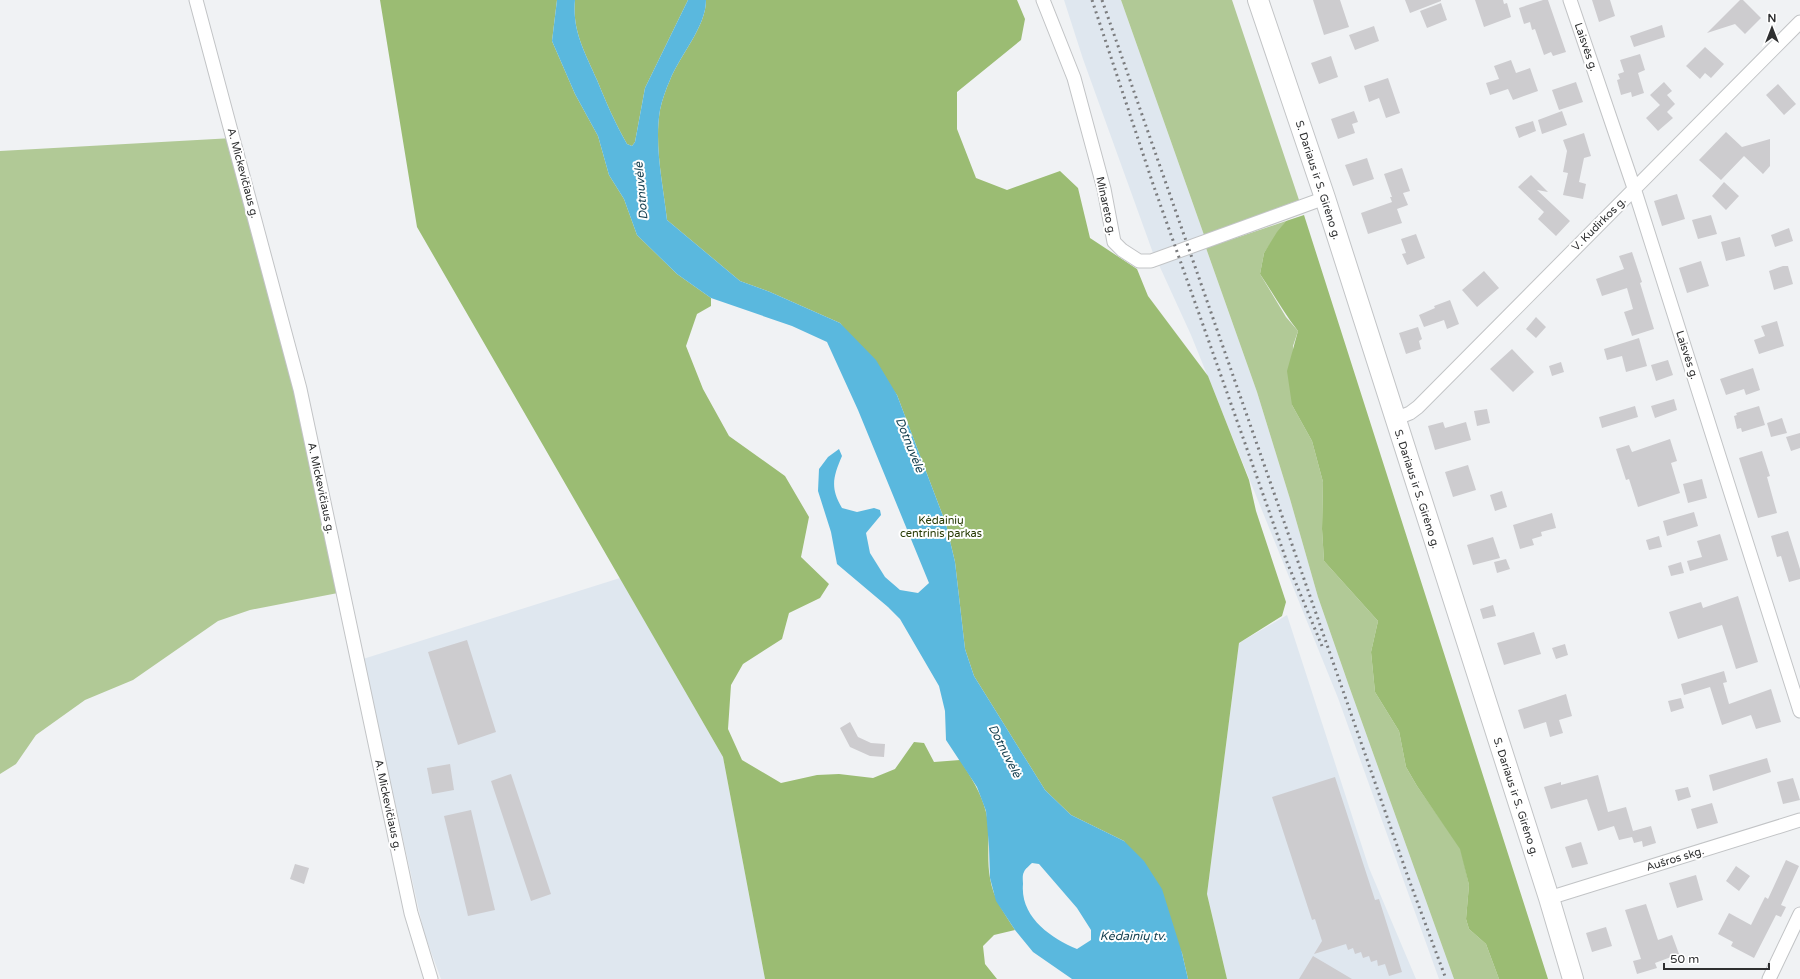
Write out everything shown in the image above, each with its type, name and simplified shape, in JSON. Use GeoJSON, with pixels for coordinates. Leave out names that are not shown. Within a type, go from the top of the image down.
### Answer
{"type":"FeatureCollection","features":[{"type":"Feature","properties":{"kind":"main road","name":"S. Dariaus ir S. Girėno g."},"geometry":{"type":"LineString","coordinates":[[1258,0],[1325,198],[1549,898],[1573,979]]}},
{"type":"Feature","properties":{"kind":"street","name":"A. Mickevičiaus g."},"geometry":{"type":"LineString","coordinates":[[196,0],[300,389],[411,913],[428,977]]}},
{"type":"Feature","properties":{"kind":"street","name":"Minareto g."},"geometry":{"type":"LineString","coordinates":[[1042,0],[1074,78],[1104,189],[1114,242],[1122,250],[1139,261],[1151,261],[1325,198]]}},
{"type":"Feature","properties":{"kind":"street","name":"Laisvės g."},"geometry":{"type":"LineString","coordinates":[[1570,0],[1634,188],[1800,711]]}},
{"type":"Feature","properties":{"kind":"street","name":"V. Kudirkos g."},"geometry":{"type":"LineString","coordinates":[[1395,419],[1410,413],[1418,407],[1800,22]]}},
{"type":"Feature","properties":{"kind":"street","name":"Aušros skg."},"geometry":{"type":"LineString","coordinates":[[1549,898],[1800,820]]}},
{"type":"Feature","properties":{"kind":"street"},"geometry":{"type":"LineString","coordinates":[[1769,979],[1800,914]]}},
{"type":"Feature","properties":{"kind":"shaded area"},"geometry":{"type":"Polygon","coordinates":[[[1064,0],[1121,0],[1204,235],[1153,253],[1083,59],[1064,0]]]}},
{"type":"Feature","properties":{"kind":"shaded area"},"geometry":{"type":"Polygon","coordinates":[[[1206,248],[1257,392],[1318,597],[1454,979],[1439,979],[1338,698],[1191,335],[1159,265],[1206,248]]]}},
{"type":"Feature","properties":{"kind":"shaded area"},"geometry":{"type":"Polygon","coordinates":[[[620,578],[723,757],[765,979],[441,979],[424,933],[363,659],[620,578]]]}},
{"type":"Feature","properties":{"kind":"shaded area"},"geometry":{"type":"Polygon","coordinates":[[[1287,615],[1369,868],[1416,979],[1227,979],[1207,894],[1239,643],[1287,615]]]}},
{"type":"Feature","properties":{"kind":"green space"},"geometry":{"type":"Polygon","coordinates":[[[380,0],[557,0],[552,41],[575,94],[598,136],[609,175],[624,199],[637,235],[677,274],[711,298],[711,306],[697,314],[686,346],[703,389],[729,436],[785,476],[809,517],[801,557],[829,584],[820,598],[789,613],[782,639],[743,664],[731,685],[728,729],[742,760],[781,783],[817,775],[839,774],[873,778],[895,769],[914,742],[924,743],[934,762],[960,760],[975,784],[986,812],[988,828],[988,862],[991,885],[1000,905],[1015,930],[994,935],[983,946],[985,964],[997,979],[765,979],[723,757],[417,227],[380,0]]]}},
{"type":"Feature","properties":{"kind":"green space"},"geometry":{"type":"Polygon","coordinates":[[[575,0],[688,0],[645,88],[635,142],[632,146],[627,144],[607,104],[580,41],[575,22],[575,0]]]}},
{"type":"Feature","properties":{"kind":"green space"},"geometry":{"type":"Polygon","coordinates":[[[706,0],[1017,0],[1025,19],[1021,40],[957,92],[957,129],[976,178],[1007,190],[1060,171],[1078,188],[1090,238],[1137,269],[1148,296],[1208,376],[1249,480],[1256,511],[1286,602],[1282,616],[1239,643],[1207,894],[1227,979],[1188,979],[1182,953],[1124,841],[1071,815],[1045,790],[974,676],[965,649],[955,562],[946,524],[897,395],[840,323],[770,292],[740,281],[667,220],[661,179],[658,137],[660,110],[674,70],[692,41],[702,20],[706,0]]]}},
{"type":"Feature","properties":{"kind":"green space"},"geometry":{"type":"Polygon","coordinates":[[[1121,0],[1232,0],[1299,200],[1204,235],[1121,0]]]}},
{"type":"Feature","properties":{"kind":"green space"},"geometry":{"type":"Polygon","coordinates":[[[233,138],[343,592],[250,610],[218,621],[133,680],[85,700],[36,735],[16,764],[0,774],[0,151],[233,138]]]}},
{"type":"Feature","properties":{"kind":"green space"},"geometry":{"type":"Polygon","coordinates":[[[1304,215],[1548,979],[1499,979],[1486,944],[1469,929],[1466,919],[1469,885],[1460,849],[1417,786],[1406,767],[1399,731],[1375,692],[1371,652],[1378,621],[1324,561],[1322,529],[1323,482],[1312,441],[1292,405],[1287,371],[1298,331],[1260,274],[1264,253],[1277,232],[1286,221],[1304,215]]]}},
{"type":"Feature","properties":{"kind":"green space"},"geometry":{"type":"Polygon","coordinates":[[[1286,221],[1264,253],[1260,274],[1286,317],[1298,331],[1293,346],[1292,405],[1312,441],[1323,482],[1322,529],[1324,561],[1378,621],[1371,652],[1375,692],[1399,731],[1406,767],[1417,786],[1461,849],[1469,885],[1466,919],[1469,929],[1486,944],[1499,979],[1454,979],[1318,597],[1257,392],[1206,248],[1286,221]]]}},
{"type":"Feature","properties":{"kind":"water","name":"Kėdainių tv."},"geometry":{"type":"Polygon","coordinates":[[[557,0],[575,0],[575,22],[580,41],[607,104],[627,144],[632,146],[635,142],[645,88],[688,0],[706,0],[702,20],[692,41],[674,70],[660,110],[658,137],[661,179],[667,220],[740,281],[770,292],[840,323],[876,360],[897,395],[946,524],[955,562],[965,649],[974,676],[1045,790],[1071,815],[1124,841],[1144,861],[1162,889],[1182,953],[1188,979],[1072,979],[1033,952],[1015,930],[996,901],[990,878],[986,811],[977,787],[946,740],[945,711],[939,686],[900,619],[837,564],[831,532],[818,491],[819,469],[828,457],[839,449],[842,456],[834,482],[834,488],[838,501],[842,508],[857,512],[874,508],[880,510],[881,515],[866,533],[870,553],[885,577],[900,590],[918,593],[929,583],[858,410],[827,342],[792,326],[711,298],[677,274],[637,235],[624,199],[609,175],[598,136],[575,94],[552,41],[557,0]],[[1032,863],[1023,873],[1023,896],[1027,907],[1039,925],[1057,939],[1077,949],[1091,940],[1091,930],[1077,908],[1039,864],[1032,863]]]}},
{"type":"Feature","properties":{"kind":"building"},"geometry":{"type":"Polygon","coordinates":[[[1313,0],[1340,0],[1349,27],[1324,35],[1313,0]]]}},
{"type":"Feature","properties":{"kind":"building"},"geometry":{"type":"Polygon","coordinates":[[[1405,0],[1441,0],[1441,1],[1410,13],[1405,0]]]}},
{"type":"Feature","properties":{"kind":"building"},"geometry":{"type":"Polygon","coordinates":[[[1475,0],[1503,0],[1504,4],[1507,3],[1511,17],[1484,27],[1475,0]]]}},
{"type":"Feature","properties":{"kind":"building"},"geometry":{"type":"Polygon","coordinates":[[[1543,0],[1548,0],[1566,52],[1553,56],[1551,52],[1544,55],[1535,29],[1532,30],[1530,22],[1524,24],[1519,8],[1543,0]]]}},
{"type":"Feature","properties":{"kind":"building"},"geometry":{"type":"Polygon","coordinates":[[[1592,0],[1610,0],[1615,16],[1599,22],[1592,0]]]}},
{"type":"Feature","properties":{"kind":"building"},"geometry":{"type":"Polygon","coordinates":[[[1740,0],[1743,0],[1761,18],[1745,34],[1735,24],[1707,33],[1740,0]]]}},
{"type":"Feature","properties":{"kind":"building"},"geometry":{"type":"Polygon","coordinates":[[[1441,3],[1447,20],[1427,28],[1420,11],[1441,3]]]}},
{"type":"Feature","properties":{"kind":"building"},"geometry":{"type":"Polygon","coordinates":[[[1662,25],[1665,37],[1634,47],[1630,36],[1662,25]]]}},
{"type":"Feature","properties":{"kind":"building"},"geometry":{"type":"Polygon","coordinates":[[[1374,26],[1379,41],[1355,50],[1349,35],[1374,26]]]}},
{"type":"Feature","properties":{"kind":"building"},"geometry":{"type":"Polygon","coordinates":[[[1705,47],[1724,64],[1711,78],[1705,73],[1700,79],[1686,66],[1705,47]]]}},
{"type":"Feature","properties":{"kind":"building"},"geometry":{"type":"Polygon","coordinates":[[[1640,54],[1645,70],[1638,73],[1644,93],[1632,97],[1631,92],[1621,95],[1617,80],[1620,79],[1618,74],[1624,72],[1620,60],[1640,54]]]}},
{"type":"Feature","properties":{"kind":"building"},"geometry":{"type":"Polygon","coordinates":[[[1331,56],[1338,77],[1319,84],[1311,63],[1331,56]]]}},
{"type":"Feature","properties":{"kind":"building"},"geometry":{"type":"Polygon","coordinates":[[[1511,60],[1516,73],[1530,68],[1538,91],[1513,100],[1508,89],[1490,95],[1486,83],[1499,79],[1494,66],[1511,60]]]}},
{"type":"Feature","properties":{"kind":"building"},"geometry":{"type":"Polygon","coordinates":[[[1388,78],[1400,113],[1386,118],[1379,98],[1369,102],[1364,86],[1388,78]]]}},
{"type":"Feature","properties":{"kind":"building"},"geometry":{"type":"Polygon","coordinates":[[[1576,82],[1583,102],[1559,110],[1552,90],[1576,82]]]}},
{"type":"Feature","properties":{"kind":"building"},"geometry":{"type":"Polygon","coordinates":[[[1664,82],[1672,91],[1667,95],[1675,104],[1667,112],[1673,118],[1658,131],[1646,118],[1660,105],[1650,95],[1664,82]]]}},
{"type":"Feature","properties":{"kind":"building"},"geometry":{"type":"Polygon","coordinates":[[[1778,84],[1796,104],[1784,115],[1766,95],[1778,84]]]}},
{"type":"Feature","properties":{"kind":"building"},"geometry":{"type":"Polygon","coordinates":[[[1354,111],[1358,122],[1352,124],[1355,133],[1338,139],[1331,119],[1354,111]]]}},
{"type":"Feature","properties":{"kind":"building"},"geometry":{"type":"Polygon","coordinates":[[[1562,111],[1567,125],[1542,134],[1538,120],[1562,111]]]}},
{"type":"Feature","properties":{"kind":"building"},"geometry":{"type":"Polygon","coordinates":[[[1533,121],[1536,131],[1519,138],[1515,127],[1533,121]]]}},
{"type":"Feature","properties":{"kind":"building"},"geometry":{"type":"Polygon","coordinates":[[[1726,132],[1742,147],[1770,139],[1770,166],[1763,174],[1744,156],[1721,180],[1699,160],[1726,132]]]}},
{"type":"Feature","properties":{"kind":"building"},"geometry":{"type":"Polygon","coordinates":[[[1584,133],[1591,156],[1584,158],[1579,182],[1586,184],[1583,199],[1563,195],[1568,173],[1563,172],[1567,151],[1563,140],[1584,133]]]}},
{"type":"Feature","properties":{"kind":"building"},"geometry":{"type":"Polygon","coordinates":[[[1367,158],[1374,179],[1353,186],[1345,165],[1367,158]]]}},
{"type":"Feature","properties":{"kind":"building"},"geometry":{"type":"Polygon","coordinates":[[[1402,168],[1410,191],[1403,193],[1408,205],[1397,209],[1402,223],[1368,234],[1361,213],[1392,202],[1390,197],[1392,197],[1384,174],[1402,168]]]}},
{"type":"Feature","properties":{"kind":"building"},"geometry":{"type":"Polygon","coordinates":[[[1531,175],[1548,192],[1537,190],[1570,221],[1556,236],[1538,219],[1544,212],[1518,187],[1531,175]]]}},
{"type":"Feature","properties":{"kind":"building"},"geometry":{"type":"Polygon","coordinates":[[[1724,182],[1739,196],[1726,210],[1712,196],[1724,182]]]}},
{"type":"Feature","properties":{"kind":"building"},"geometry":{"type":"Polygon","coordinates":[[[1677,194],[1685,219],[1662,226],[1654,201],[1677,194]]]}},
{"type":"Feature","properties":{"kind":"building"},"geometry":{"type":"Polygon","coordinates":[[[1711,215],[1717,234],[1698,239],[1692,220],[1711,215]]]}},
{"type":"Feature","properties":{"kind":"building"},"geometry":{"type":"Polygon","coordinates":[[[1789,228],[1793,241],[1775,247],[1771,235],[1789,228]]]}},
{"type":"Feature","properties":{"kind":"building"},"geometry":{"type":"Polygon","coordinates":[[[1416,234],[1425,258],[1407,265],[1402,254],[1406,253],[1401,239],[1416,234]]]}},
{"type":"Feature","properties":{"kind":"building"},"geometry":{"type":"Polygon","coordinates":[[[1740,237],[1745,256],[1726,261],[1721,242],[1740,237]]]}},
{"type":"Feature","properties":{"kind":"building"},"geometry":{"type":"Polygon","coordinates":[[[1632,252],[1642,282],[1640,283],[1654,329],[1632,336],[1624,312],[1633,309],[1627,288],[1602,296],[1596,279],[1624,269],[1619,256],[1632,252]]]}},
{"type":"Feature","properties":{"kind":"building"},"geometry":{"type":"Polygon","coordinates":[[[1701,261],[1709,286],[1687,293],[1679,268],[1701,261]]]}},
{"type":"Feature","properties":{"kind":"building"},"geometry":{"type":"Polygon","coordinates":[[[1783,266],[1788,266],[1793,284],[1774,290],[1769,271],[1783,266]]]}},
{"type":"Feature","properties":{"kind":"building"},"geometry":{"type":"Polygon","coordinates":[[[1484,271],[1499,288],[1477,307],[1462,290],[1484,271]]]}},
{"type":"Feature","properties":{"kind":"building"},"geometry":{"type":"Polygon","coordinates":[[[1450,300],[1459,324],[1447,329],[1444,320],[1424,327],[1419,315],[1435,308],[1434,306],[1450,300]]]}},
{"type":"Feature","properties":{"kind":"building"},"geometry":{"type":"Polygon","coordinates":[[[1536,317],[1546,327],[1536,338],[1526,329],[1536,317]]]}},
{"type":"Feature","properties":{"kind":"building"},"geometry":{"type":"Polygon","coordinates":[[[1777,321],[1784,346],[1759,354],[1754,340],[1765,336],[1761,326],[1777,321]]]}},
{"type":"Feature","properties":{"kind":"building"},"geometry":{"type":"Polygon","coordinates":[[[1418,327],[1422,339],[1419,341],[1421,349],[1406,354],[1399,333],[1418,327]]]}},
{"type":"Feature","properties":{"kind":"building"},"geometry":{"type":"Polygon","coordinates":[[[1639,338],[1647,366],[1626,372],[1622,356],[1607,360],[1604,349],[1639,338]]]}},
{"type":"Feature","properties":{"kind":"building"},"geometry":{"type":"Polygon","coordinates":[[[1512,349],[1534,372],[1513,392],[1490,369],[1512,349]]]}},
{"type":"Feature","properties":{"kind":"building"},"geometry":{"type":"Polygon","coordinates":[[[1668,360],[1673,375],[1656,381],[1651,365],[1668,360]]]}},
{"type":"Feature","properties":{"kind":"building"},"geometry":{"type":"Polygon","coordinates":[[[1561,362],[1564,372],[1552,376],[1549,366],[1561,362]]]}},
{"type":"Feature","properties":{"kind":"building"},"geometry":{"type":"Polygon","coordinates":[[[1753,368],[1760,390],[1746,395],[1744,389],[1726,395],[1720,379],[1753,368]]]}},
{"type":"Feature","properties":{"kind":"building"},"geometry":{"type":"Polygon","coordinates":[[[1674,399],[1677,410],[1655,418],[1651,406],[1674,399]]]}},
{"type":"Feature","properties":{"kind":"building"},"geometry":{"type":"Polygon","coordinates":[[[1635,406],[1638,417],[1602,428],[1599,417],[1635,406]]]}},
{"type":"Feature","properties":{"kind":"building"},"geometry":{"type":"Polygon","coordinates":[[[1759,406],[1765,425],[1742,432],[1741,428],[1737,429],[1734,416],[1737,415],[1736,413],[1759,406]]]}},
{"type":"Feature","properties":{"kind":"building"},"geometry":{"type":"Polygon","coordinates":[[[1487,409],[1490,423],[1477,426],[1474,411],[1487,409]]]}},
{"type":"Feature","properties":{"kind":"building"},"geometry":{"type":"Polygon","coordinates":[[[1782,418],[1787,433],[1771,437],[1767,423],[1782,418]]]}},
{"type":"Feature","properties":{"kind":"building"},"geometry":{"type":"Polygon","coordinates":[[[1443,422],[1445,428],[1466,422],[1471,440],[1435,450],[1428,426],[1443,422]]]}},
{"type":"Feature","properties":{"kind":"building"},"geometry":{"type":"Polygon","coordinates":[[[1800,433],[1800,448],[1791,451],[1786,437],[1800,433]]]}},
{"type":"Feature","properties":{"kind":"building"},"geometry":{"type":"Polygon","coordinates":[[[1670,439],[1677,461],[1671,463],[1680,493],[1638,507],[1629,479],[1626,480],[1616,449],[1629,445],[1632,452],[1670,439]]]}},
{"type":"Feature","properties":{"kind":"building"},"geometry":{"type":"Polygon","coordinates":[[[1762,451],[1770,476],[1767,477],[1777,513],[1758,518],[1739,458],[1762,451]]]}},
{"type":"Feature","properties":{"kind":"building"},"geometry":{"type":"Polygon","coordinates":[[[1468,465],[1476,490],[1453,497],[1445,472],[1468,465]]]}},
{"type":"Feature","properties":{"kind":"building"},"geometry":{"type":"Polygon","coordinates":[[[1702,479],[1707,498],[1688,503],[1683,484],[1702,479]]]}},
{"type":"Feature","properties":{"kind":"building"},"geometry":{"type":"Polygon","coordinates":[[[1502,491],[1507,507],[1495,511],[1490,495],[1502,491]]]}},
{"type":"Feature","properties":{"kind":"building"},"geometry":{"type":"Polygon","coordinates":[[[1694,512],[1698,526],[1667,536],[1663,521],[1694,512]]]}},
{"type":"Feature","properties":{"kind":"building"},"geometry":{"type":"Polygon","coordinates":[[[1552,513],[1556,528],[1541,532],[1542,536],[1532,539],[1534,545],[1520,549],[1513,525],[1552,513]]]}},
{"type":"Feature","properties":{"kind":"building"},"geometry":{"type":"Polygon","coordinates":[[[1788,531],[1800,569],[1800,579],[1789,582],[1781,556],[1777,557],[1771,536],[1788,531]]]}},
{"type":"Feature","properties":{"kind":"building"},"geometry":{"type":"Polygon","coordinates":[[[1720,534],[1728,560],[1690,571],[1687,561],[1702,557],[1697,541],[1720,534]]]}},
{"type":"Feature","properties":{"kind":"building"},"geometry":{"type":"Polygon","coordinates":[[[1659,536],[1662,547],[1649,550],[1646,540],[1659,536]]]}},
{"type":"Feature","properties":{"kind":"building"},"geometry":{"type":"Polygon","coordinates":[[[1493,537],[1500,558],[1473,565],[1467,545],[1493,537]]]}},
{"type":"Feature","properties":{"kind":"building"},"geometry":{"type":"Polygon","coordinates":[[[1506,559],[1510,569],[1497,573],[1494,562],[1506,559]]]}},
{"type":"Feature","properties":{"kind":"building"},"geometry":{"type":"Polygon","coordinates":[[[1681,562],[1684,573],[1671,576],[1668,566],[1681,562]]]}},
{"type":"Feature","properties":{"kind":"building"},"geometry":{"type":"Polygon","coordinates":[[[1738,596],[1758,662],[1736,669],[1722,625],[1678,639],[1669,612],[1701,602],[1703,608],[1738,596]]]}},
{"type":"Feature","properties":{"kind":"building"},"geometry":{"type":"Polygon","coordinates":[[[1493,605],[1496,616],[1483,619],[1480,609],[1493,605]]]}},
{"type":"Feature","properties":{"kind":"building"},"geometry":{"type":"Polygon","coordinates":[[[1534,632],[1541,654],[1504,665],[1497,643],[1534,632]]]}},
{"type":"Feature","properties":{"kind":"building"},"geometry":{"type":"Polygon","coordinates":[[[467,640],[496,732],[458,745],[428,652],[467,640]]]}},
{"type":"Feature","properties":{"kind":"building"},"geometry":{"type":"Polygon","coordinates":[[[1565,644],[1568,655],[1556,659],[1552,648],[1565,644]]]}},
{"type":"Feature","properties":{"kind":"building"},"geometry":{"type":"Polygon","coordinates":[[[1724,671],[1727,682],[1723,683],[1729,704],[1771,689],[1781,722],[1756,729],[1751,715],[1722,725],[1710,687],[1684,695],[1681,684],[1724,671]]]}},
{"type":"Feature","properties":{"kind":"building"},"geometry":{"type":"Polygon","coordinates":[[[1566,694],[1572,716],[1559,720],[1563,733],[1550,737],[1546,722],[1524,729],[1518,710],[1566,694]]]}},
{"type":"Feature","properties":{"kind":"building"},"geometry":{"type":"Polygon","coordinates":[[[1681,698],[1684,708],[1671,712],[1668,701],[1681,698]]]}},
{"type":"Feature","properties":{"kind":"building"},"geometry":{"type":"Polygon","coordinates":[[[850,722],[858,737],[871,743],[885,744],[884,757],[870,756],[850,747],[840,728],[850,722]]]}},
{"type":"Feature","properties":{"kind":"building"},"geometry":{"type":"Polygon","coordinates":[[[1767,758],[1771,772],[1713,791],[1709,775],[1767,758]]]}},
{"type":"Feature","properties":{"kind":"building"},"geometry":{"type":"Polygon","coordinates":[[[450,764],[454,790],[432,794],[427,768],[450,764]]]}},
{"type":"Feature","properties":{"kind":"building"},"geometry":{"type":"Polygon","coordinates":[[[511,774],[551,894],[531,901],[491,781],[511,774]]]}},
{"type":"Feature","properties":{"kind":"building"},"geometry":{"type":"Polygon","coordinates":[[[1598,775],[1608,812],[1626,807],[1633,831],[1651,826],[1656,843],[1643,847],[1642,841],[1634,843],[1632,837],[1619,840],[1614,826],[1598,831],[1587,799],[1551,809],[1544,787],[1561,782],[1561,785],[1598,775]]]}},
{"type":"Feature","properties":{"kind":"building"},"geometry":{"type":"Polygon","coordinates":[[[1335,777],[1375,900],[1379,899],[1402,972],[1389,976],[1385,964],[1378,966],[1377,960],[1371,962],[1369,956],[1363,958],[1361,952],[1355,954],[1353,948],[1348,950],[1346,944],[1314,954],[1322,941],[1315,919],[1312,920],[1272,797],[1335,777]]]}},
{"type":"Feature","properties":{"kind":"building"},"geometry":{"type":"Polygon","coordinates":[[[1793,778],[1800,800],[1783,804],[1777,782],[1793,778]]]}},
{"type":"Feature","properties":{"kind":"building"},"geometry":{"type":"Polygon","coordinates":[[[1688,787],[1691,797],[1678,801],[1675,790],[1688,787]]]}},
{"type":"Feature","properties":{"kind":"building"},"geometry":{"type":"Polygon","coordinates":[[[1712,803],[1718,823],[1697,829],[1691,809],[1712,803]]]}},
{"type":"Feature","properties":{"kind":"building"},"geometry":{"type":"Polygon","coordinates":[[[471,810],[495,910],[468,916],[444,816],[471,810]]]}},
{"type":"Feature","properties":{"kind":"building"},"geometry":{"type":"Polygon","coordinates":[[[1581,842],[1588,864],[1572,868],[1565,847],[1581,842]]]}},
{"type":"Feature","properties":{"kind":"building"},"geometry":{"type":"Polygon","coordinates":[[[1786,860],[1799,866],[1781,905],[1786,907],[1781,917],[1776,915],[1754,958],[1731,946],[1733,942],[1718,934],[1729,913],[1751,925],[1765,897],[1768,899],[1786,860]]]}},
{"type":"Feature","properties":{"kind":"building"},"geometry":{"type":"Polygon","coordinates":[[[295,864],[309,868],[304,884],[290,879],[295,864]]]}},
{"type":"Feature","properties":{"kind":"building"},"geometry":{"type":"Polygon","coordinates":[[[1736,866],[1750,876],[1739,891],[1726,881],[1736,866]]]}},
{"type":"Feature","properties":{"kind":"building"},"geometry":{"type":"Polygon","coordinates":[[[1696,875],[1703,900],[1677,908],[1669,883],[1696,875]]]}},
{"type":"Feature","properties":{"kind":"building"},"geometry":{"type":"Polygon","coordinates":[[[1646,904],[1658,940],[1672,935],[1679,954],[1655,963],[1657,968],[1637,974],[1633,961],[1641,959],[1625,910],[1646,904]]]}},
{"type":"Feature","properties":{"kind":"building"},"geometry":{"type":"Polygon","coordinates":[[[1606,927],[1612,946],[1592,952],[1586,933],[1606,927]]]}},
{"type":"Feature","properties":{"kind":"building"},"geometry":{"type":"Polygon","coordinates":[[[1313,956],[1325,963],[1352,979],[1299,979],[1313,956]]]}},
{"type":"Feature","properties":{"kind":"railway"},"geometry":{"type":"LineString","coordinates":[[1092,0],[1153,184],[1287,562],[1322,646]]}},
{"type":"Feature","properties":{"kind":"railway"},"geometry":{"type":"LineString","coordinates":[[1102,0],[1408,877],[1446,979]]}},
{"type":"Feature","properties":{"kind":"water label","name":"Dotnuvėlė"},"geometry":{"type":"Point","coordinates":[641,191]}},
{"type":"Feature","properties":{"kind":"water label","name":"Dotnuvėlė"},"geometry":{"type":"Point","coordinates":[910,445]}},
{"type":"Feature","properties":{"kind":"water label","name":"Dotnuvėlė"},"geometry":{"type":"Point","coordinates":[1005,751]}},
{"type":"Feature","properties":{"kind":"park label","name":"Kėdainių centrinis parkas"},"geometry":{"type":"Point","coordinates":[941,526]}}]}
